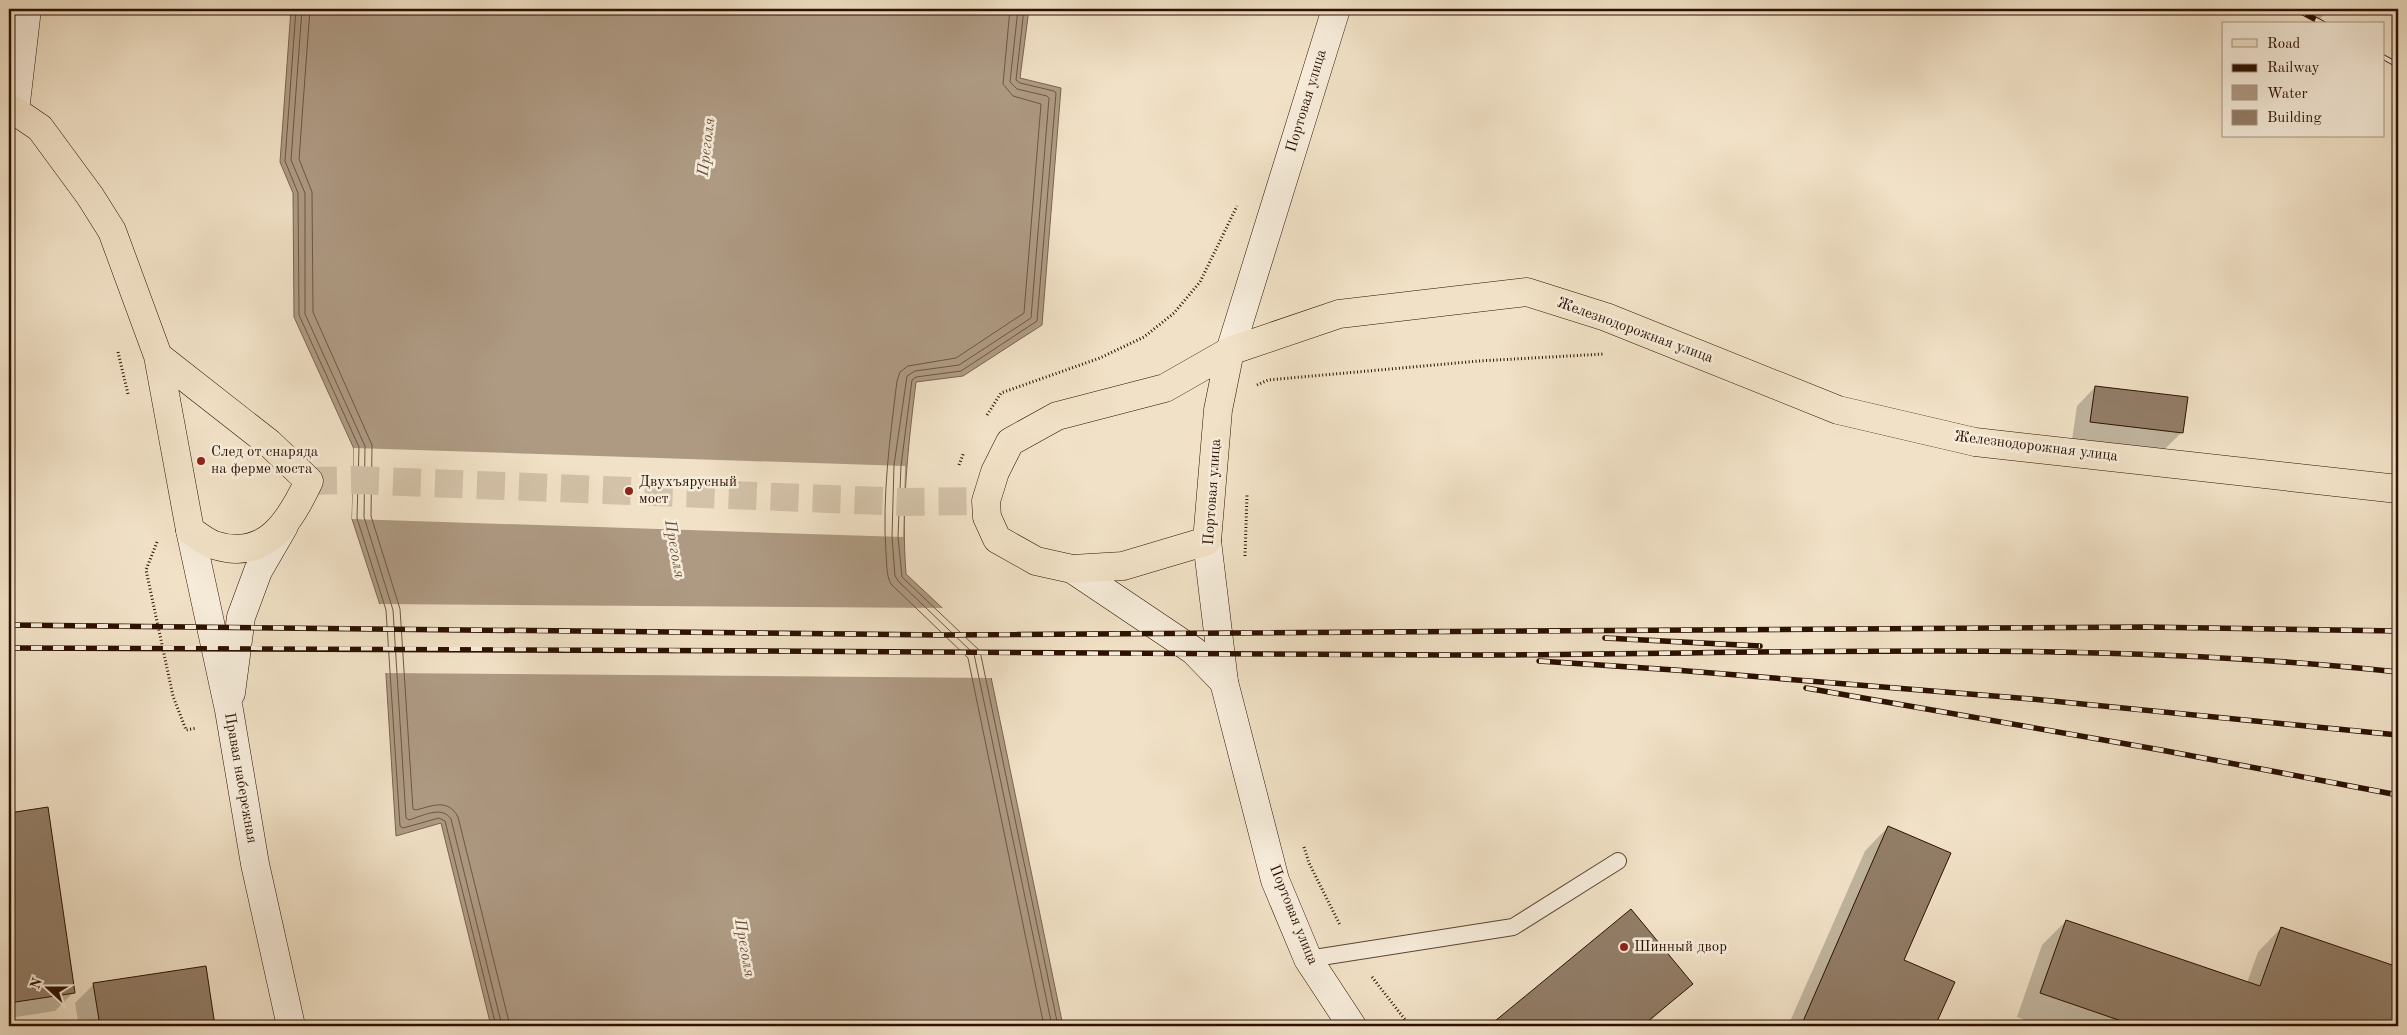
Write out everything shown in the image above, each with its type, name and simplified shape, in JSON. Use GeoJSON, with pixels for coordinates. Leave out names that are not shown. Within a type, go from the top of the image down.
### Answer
{"type":"FeatureCollection","features":[{"type":"Feature","properties":{"kind":"main road"},"geometry":{"type":"LineString","coordinates":[[27,9],[12,110],[40,128],[90,196],[112,232],[158,356],[190,530],[213,545],[244,550],[267,540],[284,526]]}},
{"type":"Feature","properties":{"kind":"main road","name":"Портовая улица"},"geometry":{"type":"LineString","coordinates":[[1336,9],[1230,351],[1218,410],[1207,541],[1224,682],[1276,880],[1308,958],[1352,1026]]}},
{"type":"Feature","properties":{"kind":"main road","name":"Железнодорожная улица"},"geometry":{"type":"LineString","coordinates":[[1207,541],[1123,566],[1072,569],[1036,561],[997,539],[987,517],[986,501],[995,472],[1010,442],[1057,416],[1164,388],[1230,351],[1340,314],[1527,292],[1606,317],[1838,410],[1975,442],[2398,489]]}},
{"type":"Feature","properties":{"kind":"main road"},"geometry":{"type":"LineString","coordinates":[[158,356],[270,443],[309,481],[295,511],[258,571],[241,617],[230,716]]}},
{"type":"Feature","properties":{"kind":"main road","name":"Правая набережная"},"geometry":{"type":"LineString","coordinates":[[190,530],[230,716],[254,864],[291,1026]]}},
{"type":"Feature","properties":{"kind":"main road","name":"Железнодорожная улица"},"geometry":{"type":"LineString","coordinates":[[1072,569],[1194,650],[1224,682]]}},
{"type":"Feature","properties":{"kind":"lane"},"geometry":{"type":"LineString","coordinates":[[1308,958],[1513,927],[1618,861]]}},
{"type":"Feature","properties":{"kind":"path"},"geometry":{"type":"LineString","coordinates":[[986,418],[1001,394],[1100,358],[1144,337],[1174,313],[1200,282],[1239,202]]}},
{"type":"Feature","properties":{"kind":"path"},"geometry":{"type":"LineString","coordinates":[[117,348],[128,394],[132,401]]}},
{"type":"Feature","properties":{"kind":"path"},"geometry":{"type":"LineString","coordinates":[[1254,387],[1268,380],[1479,361],[1605,354]]}},
{"type":"Feature","properties":{"kind":"path"},"geometry":{"type":"LineString","coordinates":[[959,466],[966,449]]}},
{"type":"Feature","properties":{"kind":"path"},"geometry":{"type":"LineString","coordinates":[[1245,565],[1247,490]]}},
{"type":"Feature","properties":{"kind":"path"},"geometry":{"type":"LineString","coordinates":[[159,535],[146,570],[173,696],[186,730],[230,716]]}},
{"type":"Feature","properties":{"kind":"path"},"geometry":{"type":"LineString","coordinates":[[1303,844],[1309,862],[1354,951],[1410,1026]]}},
{"type":"Feature","properties":{"kind":"water","name":"Преголя"},"geometry":{"type":"Polygon","coordinates":[[[291,9],[1029,9],[1020,78],[1061,88],[1042,325],[963,376],[916,382],[906,478],[904,526],[906,574],[985,648],[1063,1026],[491,1026],[441,823],[396,836],[382,611],[352,519],[354,449],[294,317],[293,193],[280,162],[291,9]]]}},
{"type":"Feature","properties":{"kind":"pier","name":"Двухъярусный мост"},"geometry":{"type":"Polygon","coordinates":[[[354,448],[905,466],[903,537],[352,519],[354,448]]]}},
{"type":"Feature","properties":{"kind":"pier"},"geometry":{"type":"Polygon","coordinates":[[[377,604],[946,608],[987,646],[993,678],[383,673],[377,604]]]}},
{"type":"Feature","properties":{"kind":"building"},"geometry":{"type":"Polygon","coordinates":[[[2095,386],[2188,397],[2183,433],[2090,422],[2095,386]]]}},
{"type":"Feature","properties":{"kind":"building"},"geometry":{"type":"Polygon","coordinates":[[[48,807],[75,993],[9,1003],[9,813],[48,807]]]}},
{"type":"Feature","properties":{"kind":"building"},"geometry":{"type":"Polygon","coordinates":[[[1888,826],[1951,853],[1904,960],[1955,982],[1935,1026],[1801,1026],[1888,826]]]}},
{"type":"Feature","properties":{"kind":"building","name":"Шинный двор"},"geometry":{"type":"Polygon","coordinates":[[[1631,909],[1693,984],[1642,1026],[1489,1026],[1631,909]]]}},
{"type":"Feature","properties":{"kind":"building"},"geometry":{"type":"Polygon","coordinates":[[[2066,920],[2260,986],[2281,927],[2398,967],[2398,1026],[2136,1026],[2040,993],[2066,920]]]}},
{"type":"Feature","properties":{"kind":"building"},"geometry":{"type":"Polygon","coordinates":[[[206,966],[215,1026],[100,1026],[93,983],[206,966]]]}},
{"type":"Feature","properties":{"kind":"tunnel"},"geometry":{"type":"LineString","coordinates":[[309,481],[354,480],[905,502],[986,501]]}},
{"type":"Feature","properties":{"kind":"railway"},"geometry":{"type":"LineString","coordinates":[[2296,9],[2320,22]]}},
{"type":"Feature","properties":{"kind":"railway"},"geometry":{"type":"LineString","coordinates":[[2384,58],[2398,65]]}},
{"type":"Feature","properties":{"kind":"railway"},"geometry":{"type":"LineString","coordinates":[[9,625],[940,635],[2145,627],[2398,631]]}},
{"type":"Feature","properties":{"kind":"railway"},"geometry":{"type":"LineString","coordinates":[[1605,638],[1760,646]]}},
{"type":"Feature","properties":{"kind":"railway"},"geometry":{"type":"LineString","coordinates":[[9,648],[1450,655],[1806,651],[2043,652],[2162,655],[2398,672]]}},
{"type":"Feature","properties":{"kind":"railway"},"geometry":{"type":"LineString","coordinates":[[1539,661],[2031,699],[2398,735]]}},
{"type":"Feature","properties":{"kind":"railway"},"geometry":{"type":"LineString","coordinates":[[1806,688],[2161,750],[2398,795]]}},
{"type":"Feature","properties":{"kind":"place","name":"След от снаряда на ферме моста"},"geometry":{"type":"Point","coordinates":[201,461]}},
{"type":"Feature","properties":{"kind":"place","name":"Двухъярусный мост"},"geometry":{"type":"Point","coordinates":[629,491]}},
{"type":"Feature","properties":{"kind":"place","name":"Шинный двор"},"geometry":{"type":"Point","coordinates":[1624,947]}}]}
